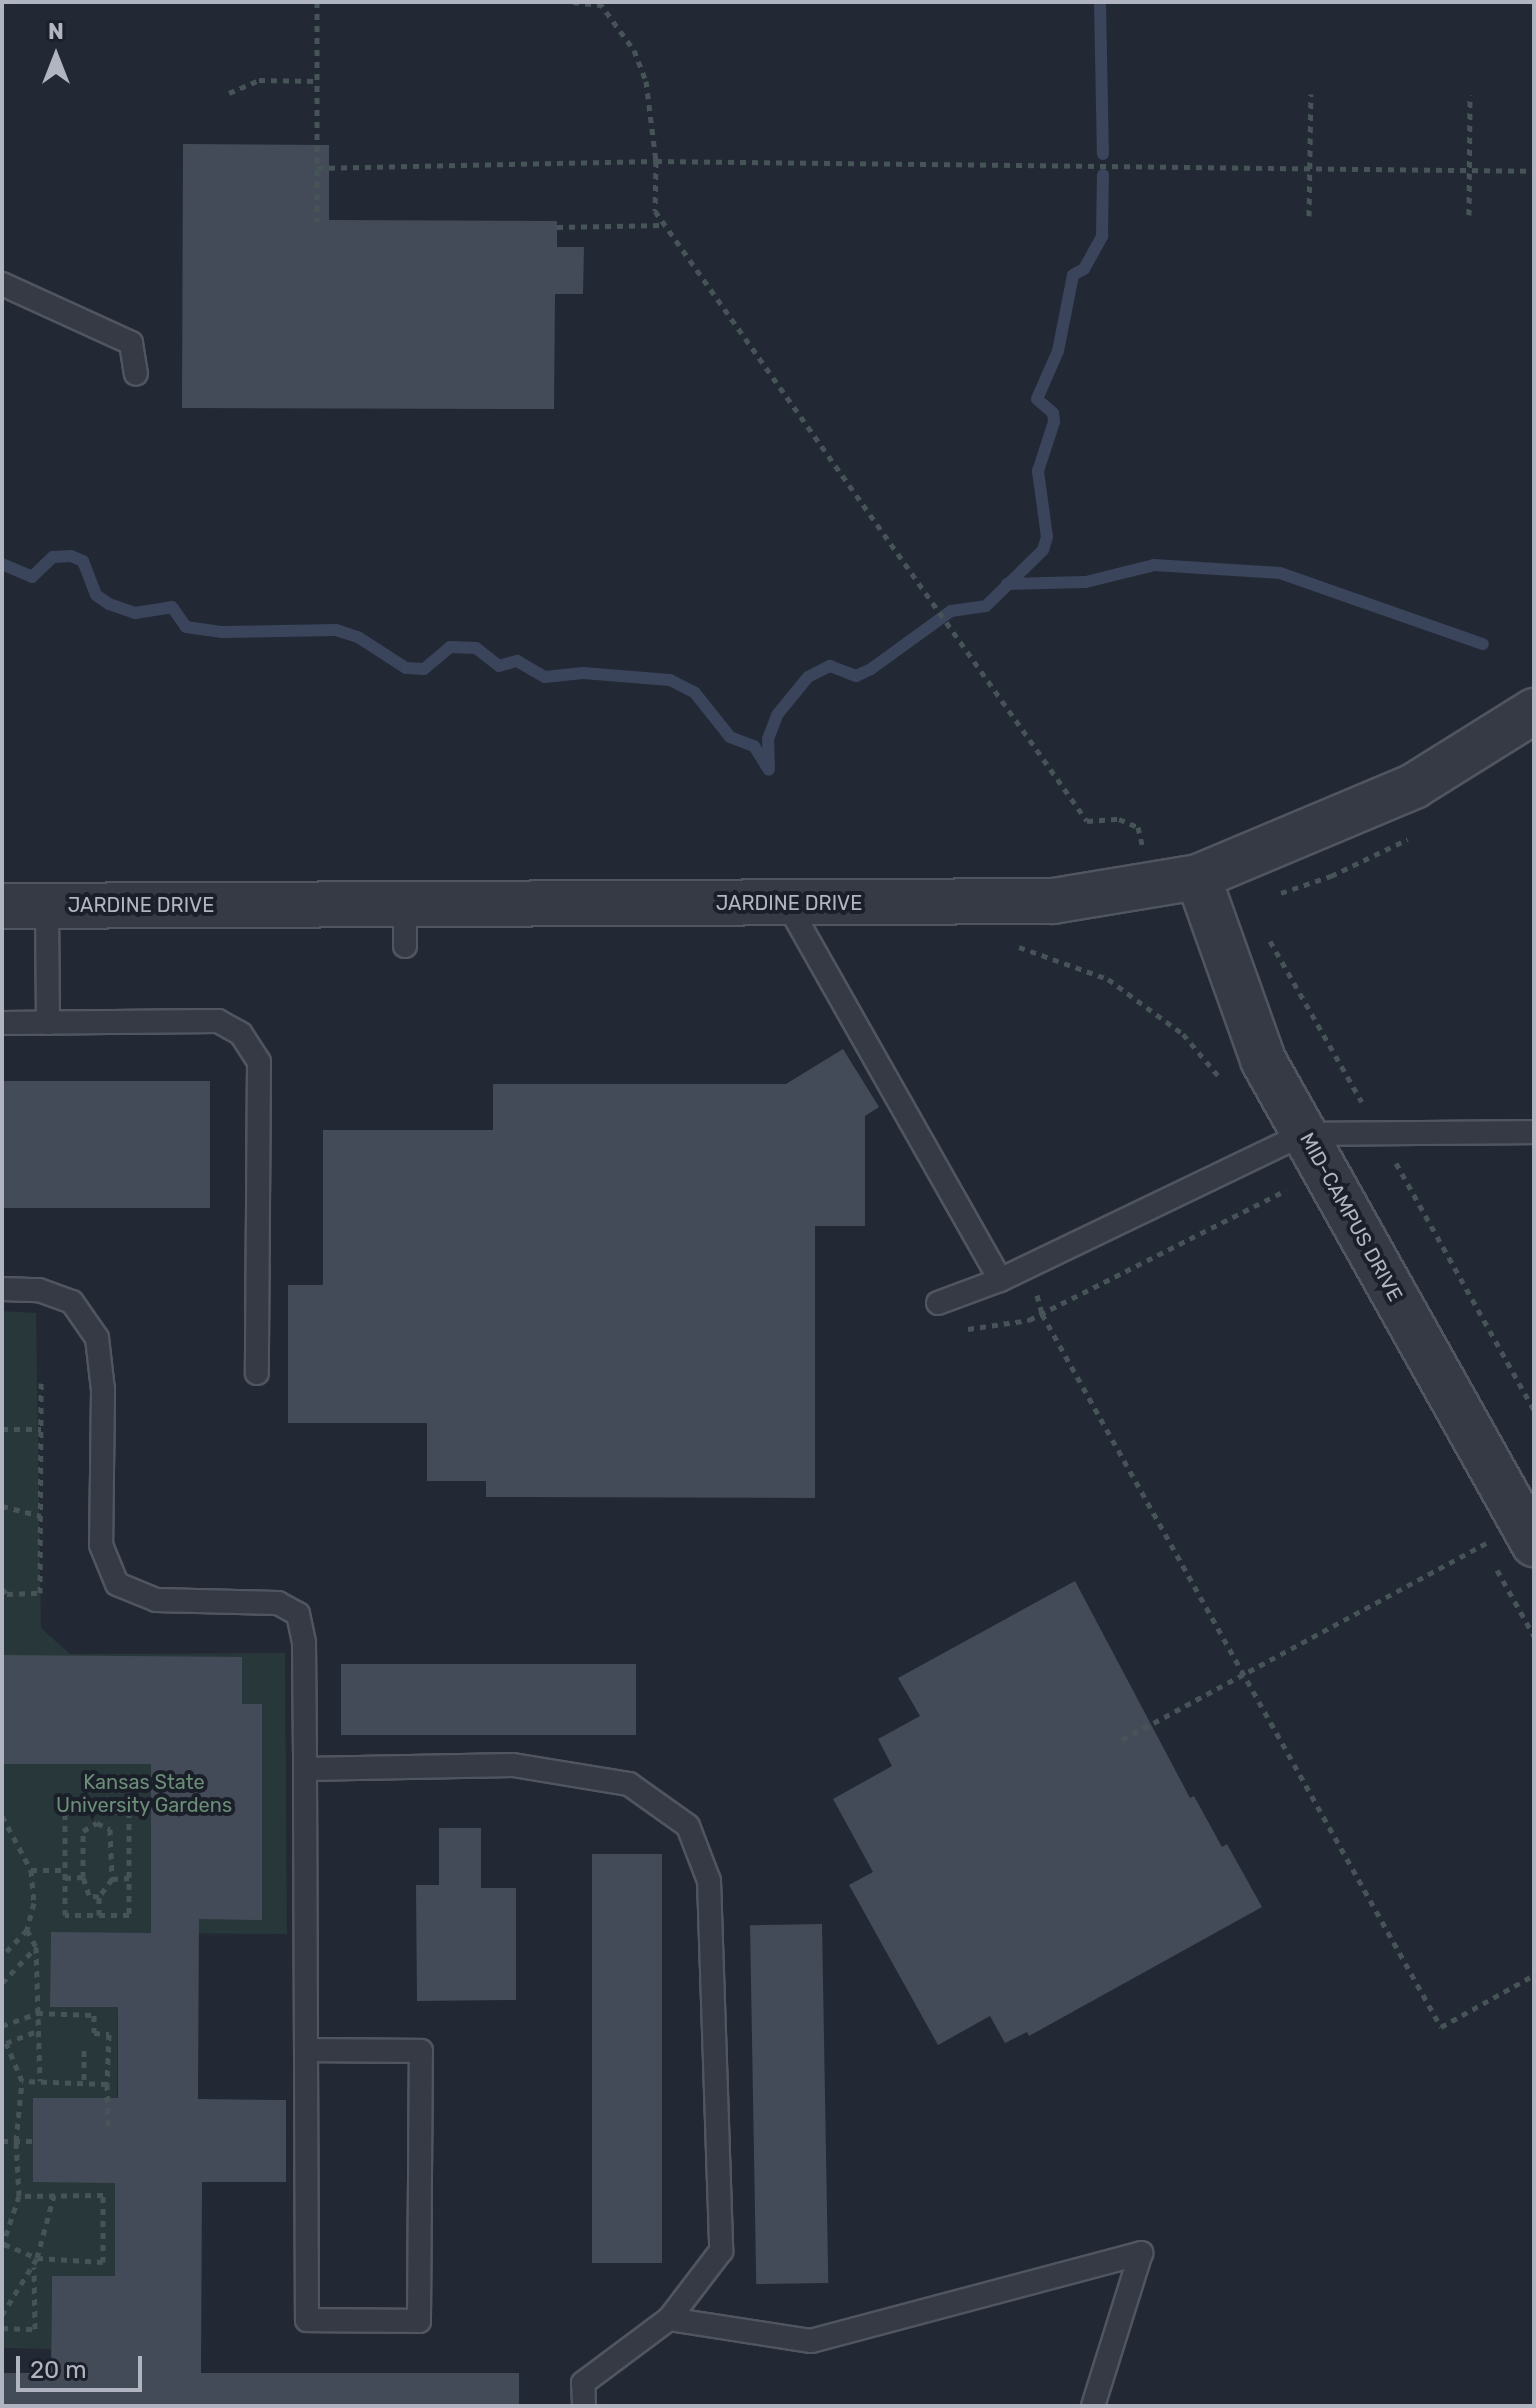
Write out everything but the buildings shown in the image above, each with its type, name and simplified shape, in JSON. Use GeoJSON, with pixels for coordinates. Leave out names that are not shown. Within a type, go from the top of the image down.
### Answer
{"type":"FeatureCollection","features":[{"type":"Feature","properties":{"kind":"street","name":"JARDINE DRIVE"},"geometry":{"type":"LineString","coordinates":[[2,906],[405,925],[787,903],[1053,901],[1198,877],[1414,786],[1534,711]]}},
{"type":"Feature","properties":{"kind":"street","name":"MID-CAMPUS DRIVE"},"geometry":{"type":"LineString","coordinates":[[1198,877],[1263,1060],[1528,1532]]}},
{"type":"Feature","properties":{"kind":"lane"},"geometry":{"type":"LineString","coordinates":[[2,284],[131,343],[136,374]]}},
{"type":"Feature","properties":{"kind":"lane"},"geometry":{"type":"LineString","coordinates":[[787,903],[1000,1280]]}},
{"type":"Feature","properties":{"kind":"lane"},"geometry":{"type":"LineString","coordinates":[[47,906],[48,1023]]}},
{"type":"Feature","properties":{"kind":"lane"},"geometry":{"type":"LineString","coordinates":[[2,1023],[218,1021],[241,1034],[259,1062],[257,1373]]}},
{"type":"Feature","properties":{"kind":"lane"},"geometry":{"type":"LineString","coordinates":[[938,1303],[1029,1267],[1304,1134],[1534,1132]]}},
{"type":"Feature","properties":{"kind":"lane"},"geometry":{"type":"LineString","coordinates":[[2,1289],[39,1290],[72,1302],[97,1338],[103,1390],[101,1545],[117,1584],[156,1600],[278,1603],[298,1614],[304,1643],[307,2320],[419,2321],[421,2051],[306,2050]]}},
{"type":"Feature","properties":{"kind":"lane"},"geometry":{"type":"LineString","coordinates":[[305,1769],[513,1765],[629,1784],[688,1826],[709,1881],[721,2251],[669,2319],[583,2383],[584,2406]]}},
{"type":"Feature","properties":{"kind":"lane"},"geometry":{"type":"LineString","coordinates":[[669,2319],[811,2341],[1141,2253],[1093,2406]]}},
{"type":"Feature","properties":{"kind":"path"},"geometry":{"type":"LineString","coordinates":[[317,2],[317,221]]}},
{"type":"Feature","properties":{"kind":"path"},"geometry":{"type":"LineString","coordinates":[[573,2],[600,4],[634,50],[646,81],[656,161],[655,211],[981,666]]}},
{"type":"Feature","properties":{"kind":"path"},"geometry":{"type":"LineString","coordinates":[[229,93],[259,80],[317,81]]}},
{"type":"Feature","properties":{"kind":"path"},"geometry":{"type":"LineString","coordinates":[[1309,216],[1311,94]]}},
{"type":"Feature","properties":{"kind":"path"},"geometry":{"type":"LineString","coordinates":[[1469,215],[1470,95]]}},
{"type":"Feature","properties":{"kind":"path"},"geometry":{"type":"LineString","coordinates":[[317,168],[656,161],[1309,165],[1534,171]]}},
{"type":"Feature","properties":{"kind":"path"},"geometry":{"type":"LineString","coordinates":[[557,227],[664,225]]}},
{"type":"Feature","properties":{"kind":"path"},"geometry":{"type":"LineString","coordinates":[[1018,947],[1108,979],[1183,1034],[1226,1084]]}},
{"type":"Feature","properties":{"kind":"path"},"geometry":{"type":"LineString","coordinates":[[953,1329],[1006,1327],[1042,1314],[1287,1190]]}},
{"type":"Feature","properties":{"kind":"path"},"geometry":{"type":"LineString","coordinates":[[1029,1267],[1042,1314],[1441,2027],[1534,1975]]}},
{"type":"Feature","properties":{"kind":"path"},"geometry":{"type":"LineString","coordinates":[[2,1589],[7,1594],[40,1593],[41,1383]]}},
{"type":"Feature","properties":{"kind":"path"},"geometry":{"type":"LineString","coordinates":[[2,1429],[41,1429]]}},
{"type":"Feature","properties":{"kind":"path"},"geometry":{"type":"LineString","coordinates":[[2,1506],[41,1516]]}},
{"type":"Feature","properties":{"kind":"path"},"geometry":{"type":"LineString","coordinates":[[1122,1740],[1241,1671],[1528,1532]]}},
{"type":"Feature","properties":{"kind":"path"},"geometry":{"type":"LineString","coordinates":[[65,1812],[97,1812],[129,1812],[129,1915],[65,1915],[65,1812]]}},
{"type":"Feature","properties":{"kind":"path"},"geometry":{"type":"LineString","coordinates":[[97,1812],[97,1823]]}},
{"type":"Feature","properties":{"kind":"path"},"geometry":{"type":"LineString","coordinates":[[2,1816],[31,1870],[34,1903],[27,1930],[2,1956]]}},
{"type":"Feature","properties":{"kind":"path"},"geometry":{"type":"LineString","coordinates":[[97,1823],[83,1831],[87,1860],[83,1877],[89,1895],[99,1897]]}},
{"type":"Feature","properties":{"kind":"path"},"geometry":{"type":"LineString","coordinates":[[97,1823],[110,1829],[112,1879],[99,1897],[99,1915]]}},
{"type":"Feature","properties":{"kind":"path"},"geometry":{"type":"LineString","coordinates":[[31,1870],[65,1870]]}},
{"type":"Feature","properties":{"kind":"path"},"geometry":{"type":"LineString","coordinates":[[65,1878],[83,1877]]}},
{"type":"Feature","properties":{"kind":"path"},"geometry":{"type":"LineString","coordinates":[[112,1879],[129,1878]]}},
{"type":"Feature","properties":{"kind":"path"},"geometry":{"type":"LineString","coordinates":[[27,1930],[36,1947],[40,2081]]}},
{"type":"Feature","properties":{"kind":"path"},"geometry":{"type":"LineString","coordinates":[[2,1983],[36,1947]]}},
{"type":"Feature","properties":{"kind":"path"},"geometry":{"type":"LineString","coordinates":[[2,2026],[37,2013],[94,2015],[94,2033],[109,2034],[108,2130]]}},
{"type":"Feature","properties":{"kind":"path"},"geometry":{"type":"LineString","coordinates":[[19,2196],[103,2195],[103,2262],[37,2258],[3,2245],[19,2196],[16,2141],[22,2081],[6,2043],[37,2031]]}},
{"type":"Feature","properties":{"kind":"path"},"geometry":{"type":"LineString","coordinates":[[84,2050],[84,2083]]}},
{"type":"Feature","properties":{"kind":"path"},"geometry":{"type":"LineString","coordinates":[[22,2081],[107,2084]]}},
{"type":"Feature","properties":{"kind":"path"},"geometry":{"type":"LineString","coordinates":[[2,2141],[33,2141]]}},
{"type":"Feature","properties":{"kind":"path"},"geometry":{"type":"LineString","coordinates":[[2,2315],[34,2265],[54,2195]]}},
{"type":"Feature","properties":{"kind":"path"},"geometry":{"type":"LineString","coordinates":[[2,2328],[35,2329],[34,2265]]}},
{"type":"Feature","properties":{"kind":"green space","name":"Kansas State University Gardens"},"geometry":{"type":"Polygon","coordinates":[[[2,1311],[36,1313],[41,1628],[70,1654],[285,1653],[287,1934],[51,1933],[50,2006],[118,2007],[115,2276],[52,2276],[51,2349],[2,2348],[2,1311]]]}},
{"type":"Feature","properties":{"kind":"waterway"},"geometry":{"type":"LineString","coordinates":[[1100,2],[1103,154]]}},
{"type":"Feature","properties":{"kind":"waterway"},"geometry":{"type":"LineString","coordinates":[[769,767],[768,739],[777,715],[808,677],[830,666],[856,676],[871,669],[951,611],[986,606],[1043,550],[1047,537],[1038,471],[1054,422],[1053,413],[1037,399],[1058,351],[1073,275],[1084,269],[1102,236],[1103,175]]}},
{"type":"Feature","properties":{"kind":"waterway"},"geometry":{"type":"LineString","coordinates":[[2,564],[32,577],[53,557],[71,556],[83,561],[96,595],[109,604],[135,613],[172,607],[186,627],[221,632],[336,630],[358,637],[406,668],[424,669],[450,647],[476,648],[499,666],[517,661],[545,677],[583,673],[670,680],[695,693],[730,737],[754,746],[769,770]]}},
{"type":"Feature","properties":{"kind":"waterway"},"geometry":{"type":"LineString","coordinates":[[1007,584],[1086,582],[1154,565],[1280,573],[1483,644]]}}]}
